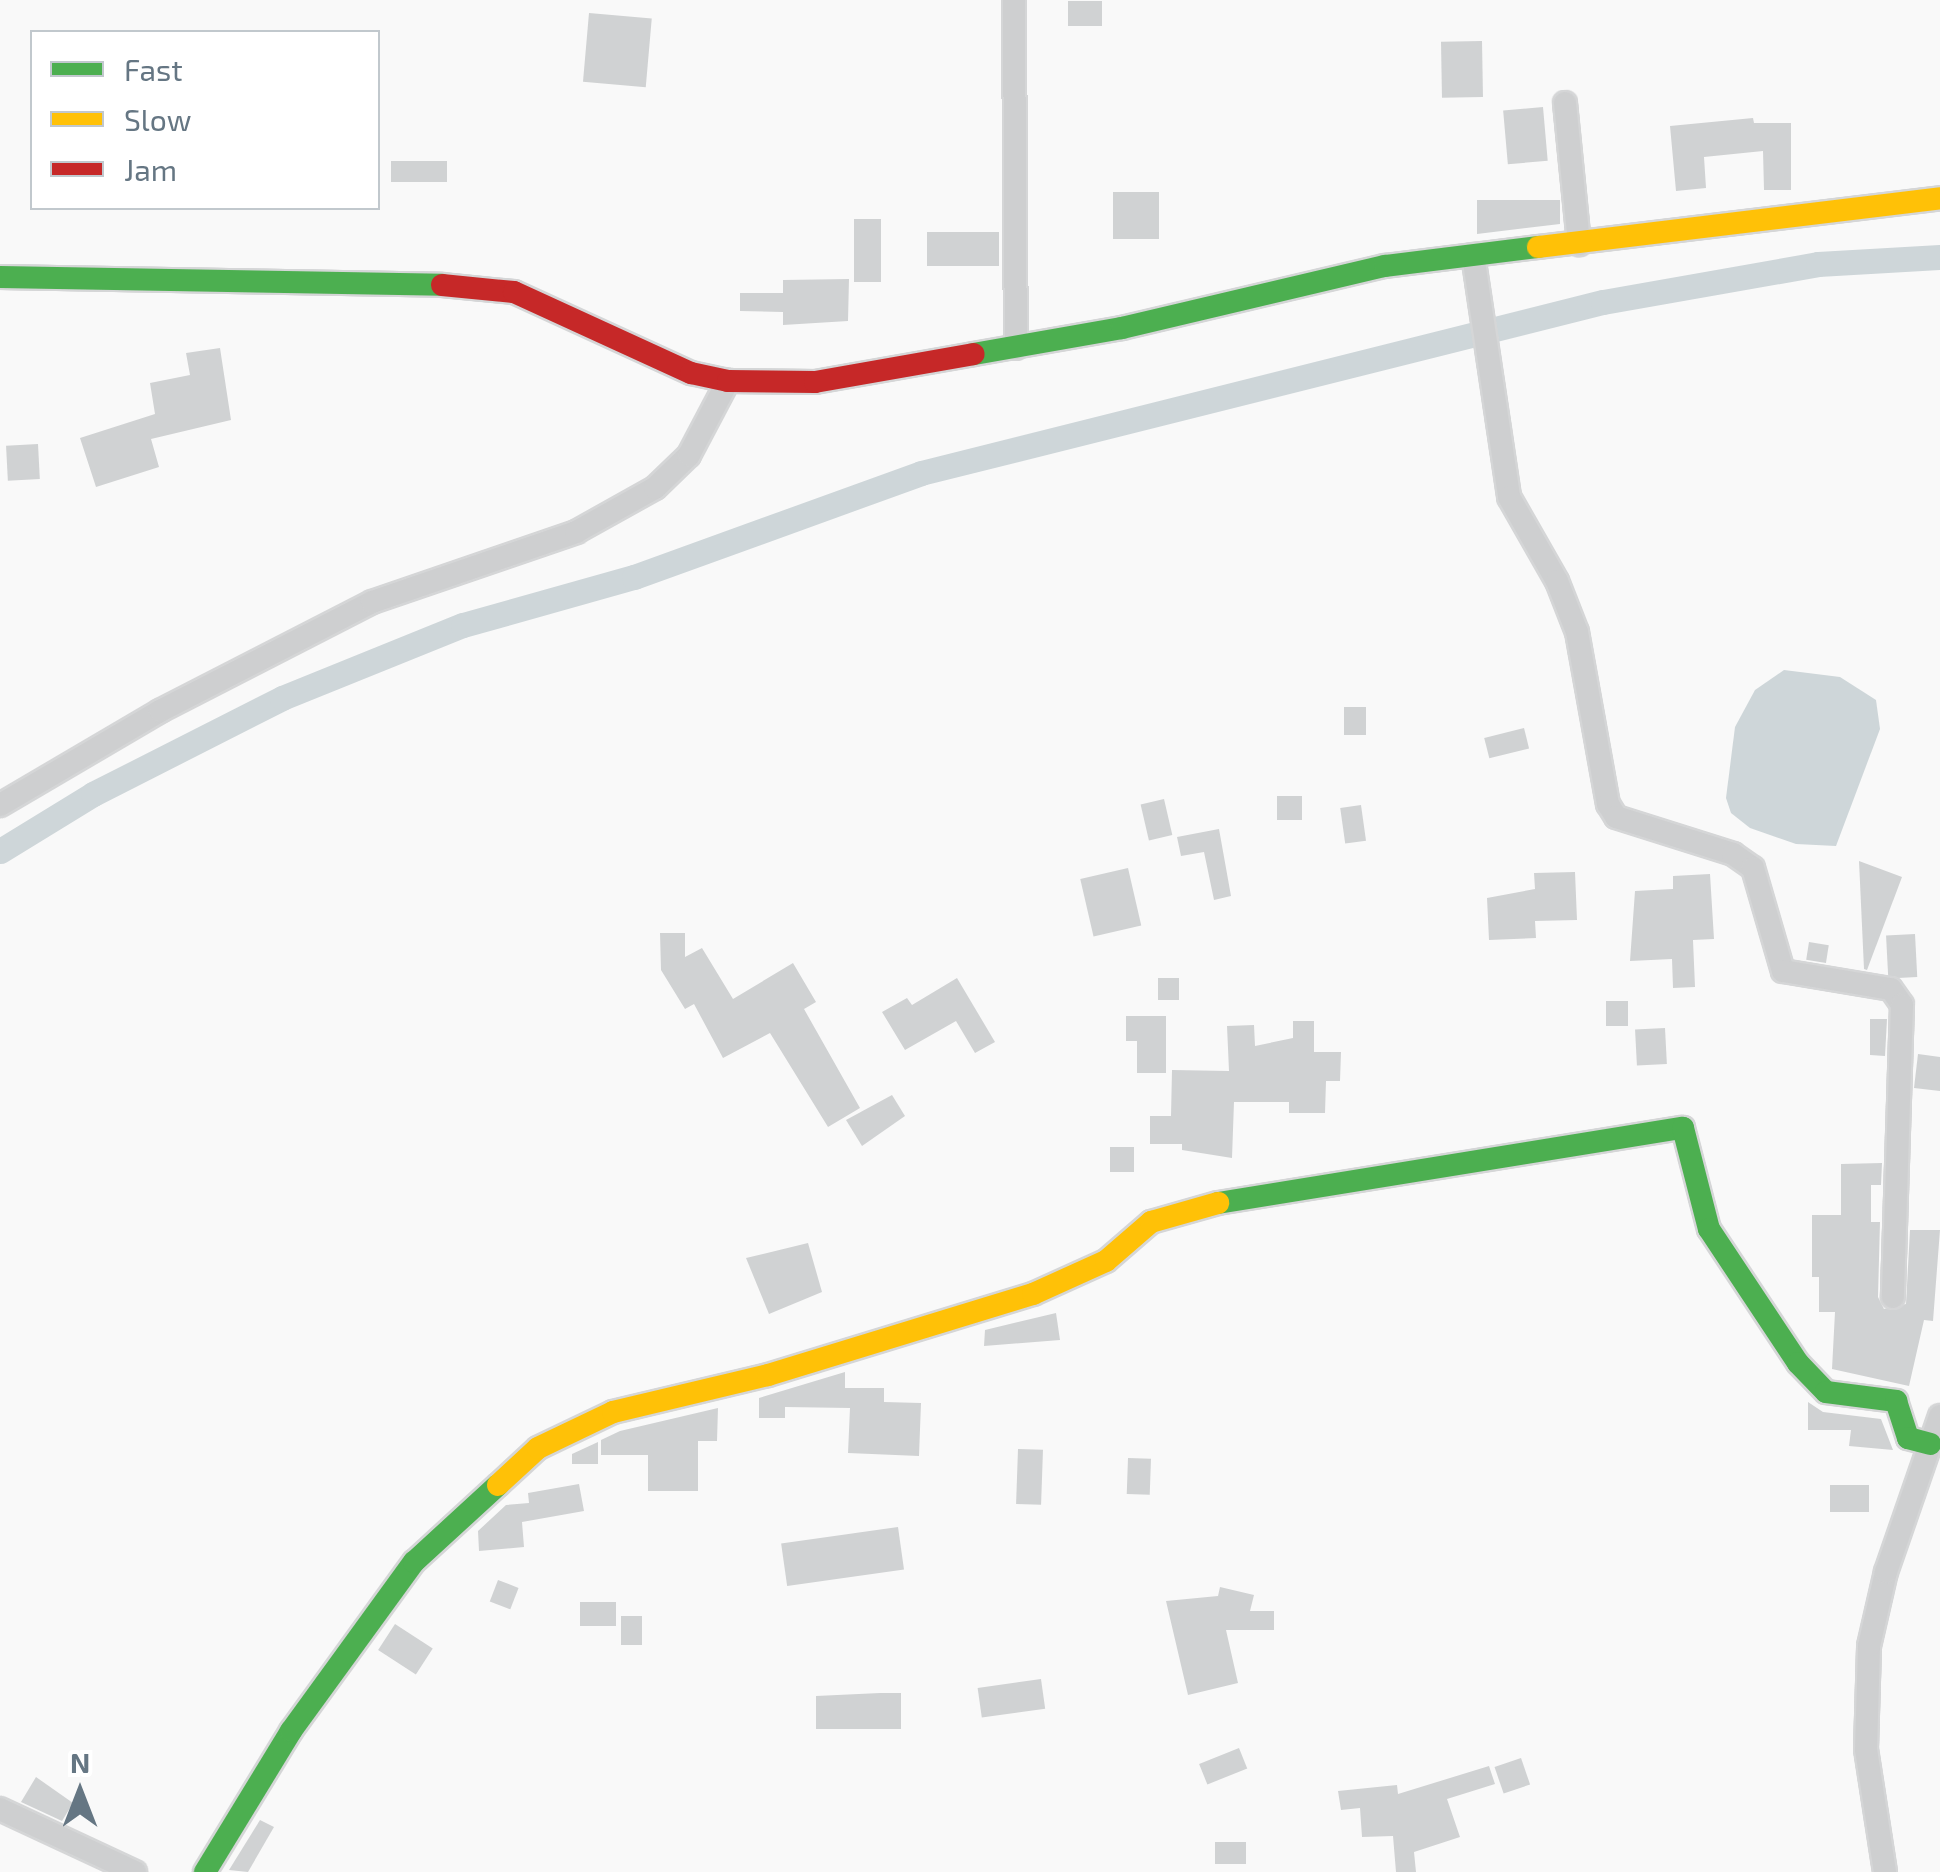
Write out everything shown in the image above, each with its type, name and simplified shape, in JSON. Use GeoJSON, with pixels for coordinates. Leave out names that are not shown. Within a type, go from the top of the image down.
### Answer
{"type":"FeatureCollection","features":[{"type":"Feature","properties":{"kind":"street"},"geometry":{"type":"LineString","coordinates":[[1014,0],[1016,348]]}},
{"type":"Feature","properties":{"kind":"street"},"geometry":{"type":"LineString","coordinates":[[1565,102],[1580,244]]}},
{"type":"Feature","properties":{"kind":"street"},"geometry":{"type":"LineString","coordinates":[[0,277],[454,285],[514,292],[691,373],[728,381],[814,382],[1016,348],[1385,266],[1940,198]]}},
{"type":"Feature","properties":{"kind":"street"},"geometry":{"type":"LineString","coordinates":[[1472,254],[1488,387],[1509,498],[1558,581],[1577,632],[1608,804],[1616,818],[1732,854],[1753,868],[1783,971],[1891,989],[1902,1005],[1893,1297]]}},
{"type":"Feature","properties":{"kind":"street"},"geometry":{"type":"LineString","coordinates":[[0,805],[130,727],[372,602],[576,532],[655,488],[690,455],[728,381]]}},
{"type":"Feature","properties":{"kind":"street"},"geometry":{"type":"LineString","coordinates":[[205,1872],[292,1731],[414,1562],[538,1448],[613,1412],[768,1375],[1047,1289],[1106,1261],[1152,1222],[1191,1207],[1684,1128],[1709,1229],[1798,1363],[1826,1392],[1896,1402],[1908,1438],[1930,1444]]}},
{"type":"Feature","properties":{"kind":"street"},"geometry":{"type":"LineString","coordinates":[[1886,1872],[1866,1749],[1869,1646],[1940,1416]]}},
{"type":"Feature","properties":{"kind":"street"},"geometry":{"type":"LineString","coordinates":[[0,1808],[136,1872]]}},
{"type":"Feature","properties":{"kind":"shaded area"},"geometry":{"type":"Polygon","coordinates":[[[1784,670],[1840,677],[1876,700],[1880,729],[1836,846],[1796,844],[1750,828],[1731,813],[1726,798],[1735,727],[1755,690],[1784,670]]]}},
{"type":"Feature","properties":{"kind":"building"},"geometry":{"type":"Polygon","coordinates":[[[1068,1],[1102,1],[1102,26],[1068,26],[1068,1]]]}},
{"type":"Feature","properties":{"kind":"building"},"geometry":{"type":"Polygon","coordinates":[[[589,13],[652,18],[646,87],[583,82],[589,13]]]}},
{"type":"Feature","properties":{"kind":"building"},"geometry":{"type":"Polygon","coordinates":[[[1482,41],[1483,97],[1442,98],[1441,42],[1482,41]]]}},
{"type":"Feature","properties":{"kind":"building"},"geometry":{"type":"Polygon","coordinates":[[[1543,107],[1548,161],[1508,164],[1503,110],[1543,107]]]}},
{"type":"Feature","properties":{"kind":"building"},"geometry":{"type":"Polygon","coordinates":[[[1753,118],[1754,123],[1791,123],[1791,190],[1764,190],[1763,151],[1704,157],[1706,188],[1676,191],[1670,126],[1753,118]]]}},
{"type":"Feature","properties":{"kind":"building"},"geometry":{"type":"Polygon","coordinates":[[[391,161],[447,161],[447,182],[391,182],[391,161]]]}},
{"type":"Feature","properties":{"kind":"building"},"geometry":{"type":"Polygon","coordinates":[[[1113,192],[1159,192],[1159,239],[1113,239],[1113,192]]]}},
{"type":"Feature","properties":{"kind":"building"},"geometry":{"type":"Polygon","coordinates":[[[1477,200],[1560,200],[1560,224],[1477,234],[1477,200]]]}},
{"type":"Feature","properties":{"kind":"building"},"geometry":{"type":"Polygon","coordinates":[[[854,219],[881,219],[881,282],[854,282],[854,219]]]}},
{"type":"Feature","properties":{"kind":"building"},"geometry":{"type":"Polygon","coordinates":[[[927,232],[999,232],[999,266],[927,266],[927,232]]]}},
{"type":"Feature","properties":{"kind":"building"},"geometry":{"type":"Polygon","coordinates":[[[849,279],[848,321],[783,325],[783,312],[740,311],[740,293],[783,293],[783,280],[849,279]]]}},
{"type":"Feature","properties":{"kind":"building"},"geometry":{"type":"Polygon","coordinates":[[[220,348],[231,420],[151,439],[159,467],[96,487],[80,438],[155,414],[150,383],[190,375],[186,353],[220,348]]]}},
{"type":"Feature","properties":{"kind":"building"},"geometry":{"type":"Polygon","coordinates":[[[38,444],[40,479],[8,481],[6,446],[38,444]]]}},
{"type":"Feature","properties":{"kind":"building"},"geometry":{"type":"Polygon","coordinates":[[[1344,707],[1366,707],[1366,735],[1344,735],[1344,707]]]}},
{"type":"Feature","properties":{"kind":"building"},"geometry":{"type":"Polygon","coordinates":[[[1524,728],[1529,748],[1489,758],[1484,738],[1524,728]]]}},
{"type":"Feature","properties":{"kind":"building"},"geometry":{"type":"Polygon","coordinates":[[[1277,796],[1302,796],[1302,820],[1277,820],[1277,796]]]}},
{"type":"Feature","properties":{"kind":"building"},"geometry":{"type":"Polygon","coordinates":[[[1164,799],[1172,835],[1149,840],[1141,804],[1164,799]]]}},
{"type":"Feature","properties":{"kind":"building"},"geometry":{"type":"Polygon","coordinates":[[[1361,805],[1366,841],[1345,844],[1340,808],[1361,805]]]}},
{"type":"Feature","properties":{"kind":"building"},"geometry":{"type":"Polygon","coordinates":[[[1219,829],[1231,896],[1214,900],[1204,852],[1181,856],[1177,837],[1219,829]]]}},
{"type":"Feature","properties":{"kind":"building"},"geometry":{"type":"Polygon","coordinates":[[[1859,861],[1902,877],[1867,970],[1864,969],[1859,861]]]}},
{"type":"Feature","properties":{"kind":"building"},"geometry":{"type":"Polygon","coordinates":[[[1128,868],[1141,925],[1094,937],[1080,879],[1128,868]]]}},
{"type":"Feature","properties":{"kind":"building"},"geometry":{"type":"Polygon","coordinates":[[[1575,872],[1577,920],[1535,921],[1536,938],[1489,940],[1487,898],[1535,889],[1534,873],[1575,872]]]}},
{"type":"Feature","properties":{"kind":"building"},"geometry":{"type":"Polygon","coordinates":[[[1710,874],[1714,939],[1693,940],[1695,987],[1673,988],[1672,959],[1630,961],[1635,891],[1673,889],[1673,876],[1710,874]]]}},
{"type":"Feature","properties":{"kind":"building"},"geometry":{"type":"Polygon","coordinates":[[[660,933],[685,933],[685,957],[702,948],[733,999],[793,963],[816,1002],[804,1009],[860,1108],[828,1127],[770,1033],[723,1058],[694,1004],[685,1009],[661,970],[660,933]]]}},
{"type":"Feature","properties":{"kind":"building"},"geometry":{"type":"Polygon","coordinates":[[[1915,934],[1917,977],[1888,978],[1886,936],[1915,934]]]}},
{"type":"Feature","properties":{"kind":"building"},"geometry":{"type":"Polygon","coordinates":[[[1809,942],[1829,945],[1826,963],[1806,960],[1809,942]]]}},
{"type":"Feature","properties":{"kind":"building"},"geometry":{"type":"Polygon","coordinates":[[[957,978],[995,1042],[975,1053],[956,1021],[905,1050],[882,1012],[907,998],[912,1005],[957,978]]]}},
{"type":"Feature","properties":{"kind":"building"},"geometry":{"type":"Polygon","coordinates":[[[1158,978],[1179,978],[1179,1000],[1158,1000],[1158,978]]]}},
{"type":"Feature","properties":{"kind":"building"},"geometry":{"type":"Polygon","coordinates":[[[1606,1001],[1628,1001],[1628,1026],[1606,1026],[1606,1001]]]}},
{"type":"Feature","properties":{"kind":"building"},"geometry":{"type":"Polygon","coordinates":[[[1126,1016],[1166,1016],[1166,1073],[1137,1073],[1137,1041],[1126,1041],[1126,1016]]]}},
{"type":"Feature","properties":{"kind":"building"},"geometry":{"type":"Polygon","coordinates":[[[1870,1019],[1887,1019],[1885,1056],[1870,1055],[1870,1019]]]}},
{"type":"Feature","properties":{"kind":"building"},"geometry":{"type":"Polygon","coordinates":[[[1293,1021],[1314,1021],[1314,1052],[1341,1052],[1340,1081],[1326,1081],[1325,1113],[1289,1113],[1289,1102],[1234,1102],[1232,1158],[1182,1150],[1182,1144],[1150,1144],[1150,1116],[1171,1116],[1172,1070],[1229,1071],[1227,1026],[1254,1025],[1255,1046],[1293,1038],[1293,1021]]]}},
{"type":"Feature","properties":{"kind":"building"},"geometry":{"type":"Polygon","coordinates":[[[1665,1028],[1667,1064],[1637,1066],[1635,1030],[1665,1028]]]}},
{"type":"Feature","properties":{"kind":"building"},"geometry":{"type":"Polygon","coordinates":[[[1918,1054],[1940,1057],[1940,1091],[1914,1088],[1918,1054]]]}},
{"type":"Feature","properties":{"kind":"building"},"geometry":{"type":"Polygon","coordinates":[[[892,1095],[905,1116],[862,1146],[846,1120],[892,1095]]]}},
{"type":"Feature","properties":{"kind":"building"},"geometry":{"type":"Polygon","coordinates":[[[1110,1147],[1134,1147],[1134,1172],[1110,1172],[1110,1147]]]}},
{"type":"Feature","properties":{"kind":"building"},"geometry":{"type":"Polygon","coordinates":[[[1882,1163],[1881,1185],[1871,1185],[1871,1222],[1880,1222],[1878,1297],[1884,1309],[1906,1304],[1910,1230],[1940,1230],[1933,1321],[1924,1320],[1909,1386],[1832,1369],[1835,1312],[1819,1312],[1819,1277],[1812,1277],[1812,1215],[1841,1215],[1841,1164],[1882,1163]]]}},
{"type":"Feature","properties":{"kind":"building"},"geometry":{"type":"Polygon","coordinates":[[[808,1243],[822,1292],[769,1314],[746,1258],[808,1243]]]}},
{"type":"Feature","properties":{"kind":"building"},"geometry":{"type":"Polygon","coordinates":[[[1056,1313],[1060,1340],[984,1346],[985,1330],[1056,1313]]]}},
{"type":"Feature","properties":{"kind":"building"},"geometry":{"type":"Polygon","coordinates":[[[845,1372],[845,1388],[884,1388],[884,1402],[921,1403],[919,1456],[848,1453],[850,1408],[785,1407],[785,1418],[759,1418],[759,1398],[845,1372]]]}},
{"type":"Feature","properties":{"kind":"building"},"geometry":{"type":"Polygon","coordinates":[[[1808,1402],[1823,1412],[1881,1419],[1893,1450],[1849,1446],[1851,1430],[1808,1430],[1808,1402]]]}},
{"type":"Feature","properties":{"kind":"building"},"geometry":{"type":"Polygon","coordinates":[[[718,1408],[717,1441],[698,1441],[698,1491],[648,1491],[648,1455],[601,1455],[601,1440],[620,1431],[718,1408]]]}},
{"type":"Feature","properties":{"kind":"building"},"geometry":{"type":"Polygon","coordinates":[[[598,1442],[598,1464],[572,1464],[572,1454],[598,1442]]]}},
{"type":"Feature","properties":{"kind":"building"},"geometry":{"type":"Polygon","coordinates":[[[1018,1449],[1043,1450],[1041,1505],[1016,1504],[1018,1449]]]}},
{"type":"Feature","properties":{"kind":"building"},"geometry":{"type":"Polygon","coordinates":[[[1128,1458],[1151,1459],[1150,1495],[1127,1494],[1128,1458]]]}},
{"type":"Feature","properties":{"kind":"building"},"geometry":{"type":"Polygon","coordinates":[[[579,1484],[584,1511],[522,1522],[524,1547],[479,1551],[478,1531],[506,1505],[529,1503],[528,1493],[579,1484]]]}},
{"type":"Feature","properties":{"kind":"building"},"geometry":{"type":"Polygon","coordinates":[[[1830,1485],[1869,1485],[1869,1512],[1830,1512],[1830,1485]]]}},
{"type":"Feature","properties":{"kind":"building"},"geometry":{"type":"Polygon","coordinates":[[[898,1527],[904,1570],[787,1586],[781,1543],[898,1527]]]}},
{"type":"Feature","properties":{"kind":"building"},"geometry":{"type":"Polygon","coordinates":[[[498,1580],[519,1588],[510,1609],[490,1601],[498,1580]]]}},
{"type":"Feature","properties":{"kind":"building"},"geometry":{"type":"Polygon","coordinates":[[[1220,1587],[1254,1595],[1250,1611],[1274,1611],[1274,1630],[1226,1630],[1238,1683],[1188,1695],[1166,1601],[1218,1596],[1220,1587]]]}},
{"type":"Feature","properties":{"kind":"building"},"geometry":{"type":"Polygon","coordinates":[[[580,1602],[616,1602],[616,1626],[580,1626],[580,1602]]]}},
{"type":"Feature","properties":{"kind":"building"},"geometry":{"type":"Polygon","coordinates":[[[621,1616],[642,1616],[642,1645],[621,1645],[621,1616]]]}},
{"type":"Feature","properties":{"kind":"building"},"geometry":{"type":"Polygon","coordinates":[[[395,1624],[433,1649],[416,1675],[378,1650],[395,1624]]]}},
{"type":"Feature","properties":{"kind":"building"},"geometry":{"type":"Polygon","coordinates":[[[1041,1679],[1045,1709],[982,1718],[978,1688],[1041,1679]]]}},
{"type":"Feature","properties":{"kind":"building"},"geometry":{"type":"Polygon","coordinates":[[[901,1693],[901,1729],[816,1729],[816,1696],[901,1693]]]}},
{"type":"Feature","properties":{"kind":"building"},"geometry":{"type":"Polygon","coordinates":[[[1239,1748],[1247,1768],[1207,1785],[1199,1764],[1239,1748]]]}},
{"type":"Feature","properties":{"kind":"building"},"geometry":{"type":"Polygon","coordinates":[[[1521,1758],[1530,1784],[1504,1794],[1495,1767],[1521,1758]]]}},
{"type":"Feature","properties":{"kind":"building"},"geometry":{"type":"Polygon","coordinates":[[[1489,1766],[1495,1784],[1447,1799],[1460,1837],[1414,1852],[1416,1872],[1396,1872],[1393,1836],[1362,1837],[1360,1808],[1341,1810],[1338,1791],[1397,1785],[1398,1794],[1489,1766]]]}},
{"type":"Feature","properties":{"kind":"building"},"geometry":{"type":"Polygon","coordinates":[[[36,1777],[73,1803],[62,1821],[21,1802],[36,1777]]]}},
{"type":"Feature","properties":{"kind":"building"},"geometry":{"type":"Polygon","coordinates":[[[260,1820],[274,1827],[248,1872],[229,1870],[260,1820]]]}},
{"type":"Feature","properties":{"kind":"building"},"geometry":{"type":"Polygon","coordinates":[[[1215,1842],[1246,1842],[1246,1864],[1215,1864],[1215,1842]]]}},
{"type":"Feature","properties":{"kind":"waterway"},"geometry":{"type":"LineString","coordinates":[[0,851],[93,794],[282,698],[463,625],[634,577],[921,473],[1603,302],[1818,264],[1940,257]]}},
{"type":"Feature","properties":{"kind":"traffic: fast"},"geometry":{"type":"LineString","coordinates":[[974,354],[1122,328],[1385,266],[1538,247]]}},
{"type":"Feature","properties":{"kind":"traffic: fast"},"geometry":{"type":"LineString","coordinates":[[0,277],[442,285]]}},
{"type":"Feature","properties":{"kind":"traffic: fast"},"geometry":{"type":"LineString","coordinates":[[1218,1203],[1683,1128],[1709,1229],[1798,1363],[1826,1392],[1896,1401],[1908,1438],[1930,1444]]}},
{"type":"Feature","properties":{"kind":"traffic: fast"},"geometry":{"type":"LineString","coordinates":[[205,1872],[291,1731],[414,1562],[498,1485]]}},
{"type":"Feature","properties":{"kind":"traffic: slow"},"geometry":{"type":"LineString","coordinates":[[1538,247],[1940,198]]}},
{"type":"Feature","properties":{"kind":"traffic: slow"},"geometry":{"type":"LineString","coordinates":[[498,1485],[538,1448],[613,1412],[768,1375],[1033,1294],[1106,1261],[1151,1222],[1218,1203]]}},
{"type":"Feature","properties":{"kind":"traffic: jam"},"geometry":{"type":"LineString","coordinates":[[442,285],[514,292],[691,373],[728,381],[815,382],[974,354]]}}]}
